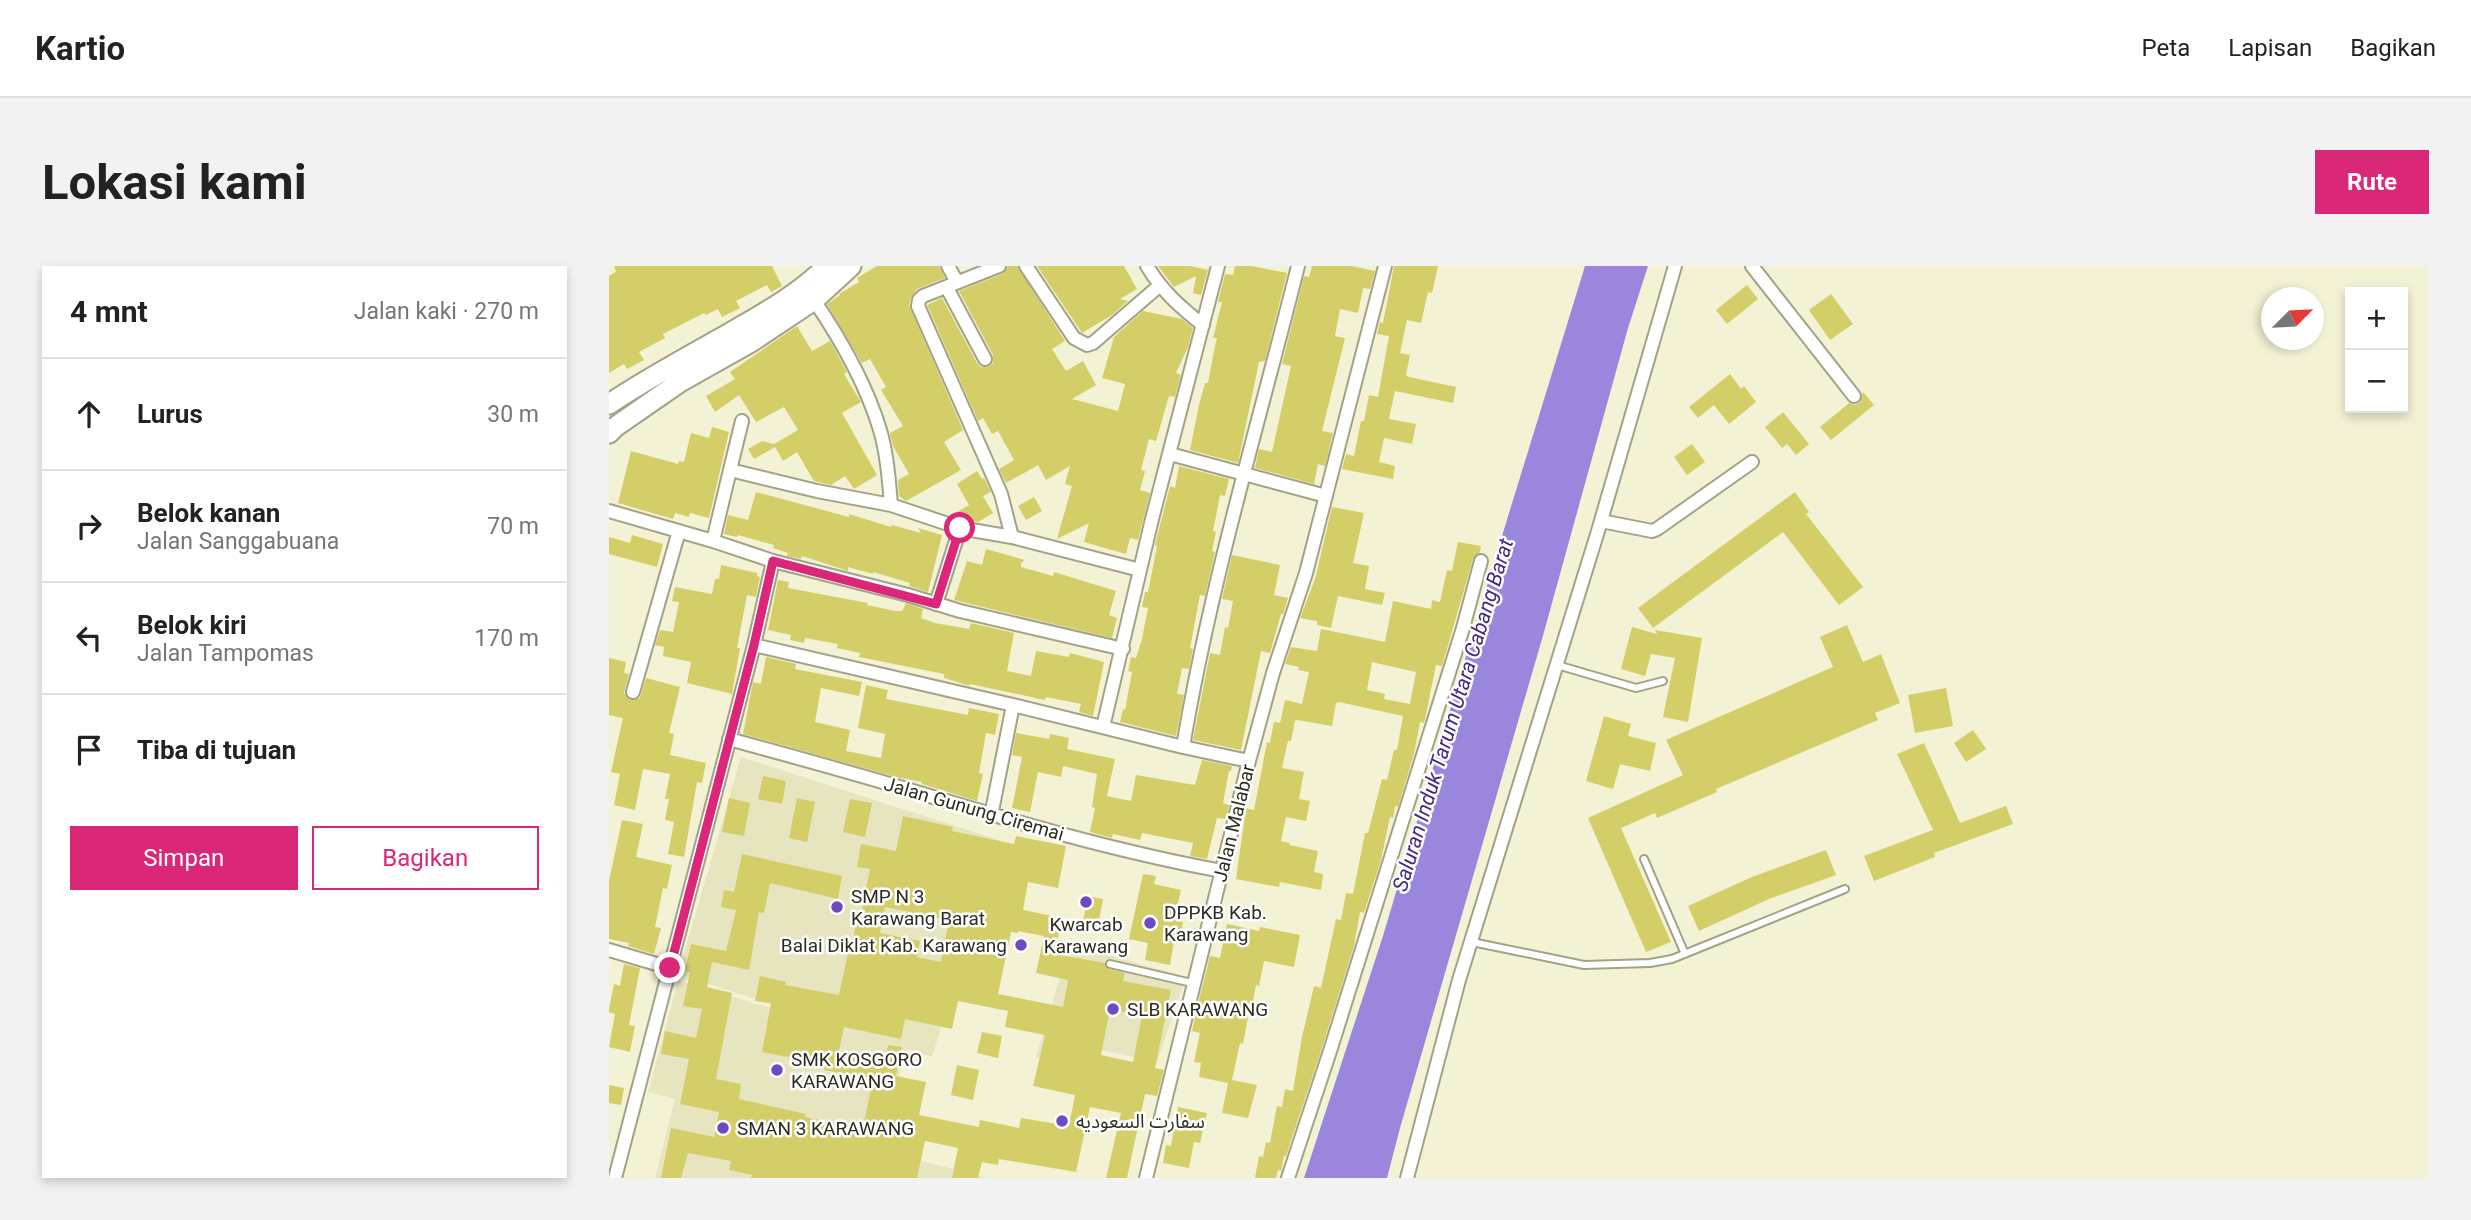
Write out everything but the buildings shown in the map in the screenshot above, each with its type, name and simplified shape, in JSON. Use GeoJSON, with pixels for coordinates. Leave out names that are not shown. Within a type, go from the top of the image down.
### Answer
{"type":"FeatureCollection","features":[{"type":"Feature","properties":{"kind":"main road"},"geometry":{"type":"LineString","coordinates":[[609,433],[680,382],[751,342],[814,300],[852,266]]}},
{"type":"Feature","properties":{"kind":"main road"},"geometry":{"type":"LineString","coordinates":[[609,404],[637,385],[770,310],[803,288],[824,267]]}},
{"type":"Feature","properties":{"kind":"main road"},"geometry":{"type":"LineString","coordinates":[[609,392],[637,385]]}},
{"type":"Feature","properties":{"kind":"street"},"geometry":{"type":"LineString","coordinates":[[948,266],[952,285],[985,359]]}},
{"type":"Feature","properties":{"kind":"street"},"geometry":{"type":"LineString","coordinates":[[999,266],[923,296],[918,306],[996,483],[1012,537]]}},
{"type":"Feature","properties":{"kind":"street"},"geometry":{"type":"LineString","coordinates":[[1026,266],[1073,338],[1087,345],[1093,343],[1159,286]]}},
{"type":"Feature","properties":{"kind":"street"},"geometry":{"type":"LineString","coordinates":[[1147,266],[1159,286],[1177,306],[1203,325]]}},
{"type":"Feature","properties":{"kind":"street"},"geometry":{"type":"LineString","coordinates":[[1103,727],[1140,570],[1218,266]]}},
{"type":"Feature","properties":{"kind":"street"},"geometry":{"type":"LineString","coordinates":[[1183,747],[1197,664],[1228,534],[1246,474],[1298,266]]}},
{"type":"Feature","properties":{"kind":"street","name":"Jalan Malabar"},"geometry":{"type":"LineString","coordinates":[[1146,1178],[1192,983],[1249,761],[1273,673],[1306,573],[1385,266]]}},
{"type":"Feature","properties":{"kind":"street"},"geometry":{"type":"LineString","coordinates":[[1407,1178],[1472,942],[1601,521],[1675,266]]}},
{"type":"Feature","properties":{"kind":"street"},"geometry":{"type":"LineString","coordinates":[[1752,266],[1854,396]]}},
{"type":"Feature","properties":{"kind":"street"},"geometry":{"type":"LineString","coordinates":[[814,300],[841,341],[861,381],[880,431],[891,505]]}},
{"type":"Feature","properties":{"kind":"street"},"geometry":{"type":"LineString","coordinates":[[713,541],[741,421]]}},
{"type":"Feature","properties":{"kind":"street"},"geometry":{"type":"LineString","coordinates":[[1170,453],[1326,496]]}},
{"type":"Feature","properties":{"kind":"street"},"geometry":{"type":"LineString","coordinates":[[1601,521],[1652,531],[1752,462]]}},
{"type":"Feature","properties":{"kind":"street"},"geometry":{"type":"LineString","coordinates":[[730,470],[891,505],[960,528],[1012,537],[1140,570]]}},
{"type":"Feature","properties":{"kind":"street"},"geometry":{"type":"LineString","coordinates":[[609,512],[773,561],[1123,649]]}},
{"type":"Feature","properties":{"kind":"street"},"geometry":{"type":"LineString","coordinates":[[936,604],[960,528]]}},
{"type":"Feature","properties":{"kind":"street"},"geometry":{"type":"LineString","coordinates":[[633,692],[679,531]]}},
{"type":"Feature","properties":{"kind":"street"},"geometry":{"type":"LineString","coordinates":[[615,1178],[754,645],[773,561]]}},
{"type":"Feature","properties":{"kind":"street"},"geometry":{"type":"LineString","coordinates":[[1288,1178],[1439,706],[1481,561]]}},
{"type":"Feature","properties":{"kind":"street"},"geometry":{"type":"LineString","coordinates":[[754,645],[1249,761]]}},
{"type":"Feature","properties":{"kind":"street"},"geometry":{"type":"LineString","coordinates":[[991,816],[1013,705]]}},
{"type":"Feature","properties":{"kind":"street","name":"Jalan Gunung Ciremai"},"geometry":{"type":"LineString","coordinates":[[729,739],[991,816],[1127,852],[1222,872]]}},
{"type":"Feature","properties":{"kind":"street"},"geometry":{"type":"LineString","coordinates":[[609,950],[670,968]]}},
{"type":"Feature","properties":{"kind":"lane"},"geometry":{"type":"LineString","coordinates":[[1557,665],[1636,688],[1663,681]]}},
{"type":"Feature","properties":{"kind":"lane"},"geometry":{"type":"LineString","coordinates":[[1644,859],[1685,954]]}},
{"type":"Feature","properties":{"kind":"lane"},"geometry":{"type":"LineString","coordinates":[[1472,942],[1584,965],[1650,963],[1685,954],[1845,889]]}},
{"type":"Feature","properties":{"kind":"lane"},"geometry":{"type":"LineString","coordinates":[[1110,964],[1192,983]]}},
{"type":"Feature","properties":{"kind":"shaded area","name":"SMP N 3 Karawang Barat"},"geometry":{"type":"Polygon","coordinates":[[[741,757],[999,840],[932,1057],[907,1049],[876,1150],[878,1178],[655,1178],[675,1099],[648,1092],[678,981],[868,1036],[678,974],[741,757]]]}},
{"type":"Feature","properties":{"kind":"shaded area","name":"SLB KARAWANG"},"geometry":{"type":"Polygon","coordinates":[[[1070,944],[1186,977],[1157,1062],[1064,1042],[1053,1063],[1036,1057],[1070,944]]]}},
{"type":"Feature","properties":{"kind":"shaded area"},"geometry":{"type":"Polygon","coordinates":[[[891,1153],[988,1178],[886,1178],[891,1153]]]}},
{"type":"Feature","properties":{"kind":"water","name":"Saluran Induk Tarum Utara Cabang Barat"},"geometry":{"type":"Polygon","coordinates":[[[1585,266],[1648,266],[1628,328],[1544,632],[1387,1178],[1304,1178],[1383,936],[1585,266]]]}},
{"type":"Feature","properties":{"kind":"place","name":"Kwarcab Karawang"},"geometry":{"type":"Point","coordinates":[1086,902]}},
{"type":"Feature","properties":{"kind":"place","name":"SMP N 3 Karawang Barat"},"geometry":{"type":"Point","coordinates":[837,907]}},
{"type":"Feature","properties":{"kind":"place","name":"DPPKB Kab. Karawang"},"geometry":{"type":"Point","coordinates":[1150,923]}},
{"type":"Feature","properties":{"kind":"place","name":"Balai Diklat Kab. Karawang"},"geometry":{"type":"Point","coordinates":[1021,945]}},
{"type":"Feature","properties":{"kind":"place","name":"SLB KARAWANG"},"geometry":{"type":"Point","coordinates":[1113,1009]}},
{"type":"Feature","properties":{"kind":"place","name":"SMK KOSGORO KARAWANG"},"geometry":{"type":"Point","coordinates":[777,1070]}},
{"type":"Feature","properties":{"kind":"place","name":"سفارت السعوديه"},"geometry":{"type":"Point","coordinates":[1062,1121]}},
{"type":"Feature","properties":{"kind":"place","name":"SMAN 3 KARAWANG"},"geometry":{"type":"Point","coordinates":[723,1128]}},
{"type":"Feature","properties":{"kind":"route"},"geometry":{"type":"LineString","coordinates":[[670,968],[754,645],[773,561],[936,604],[960,528]]}}]}
